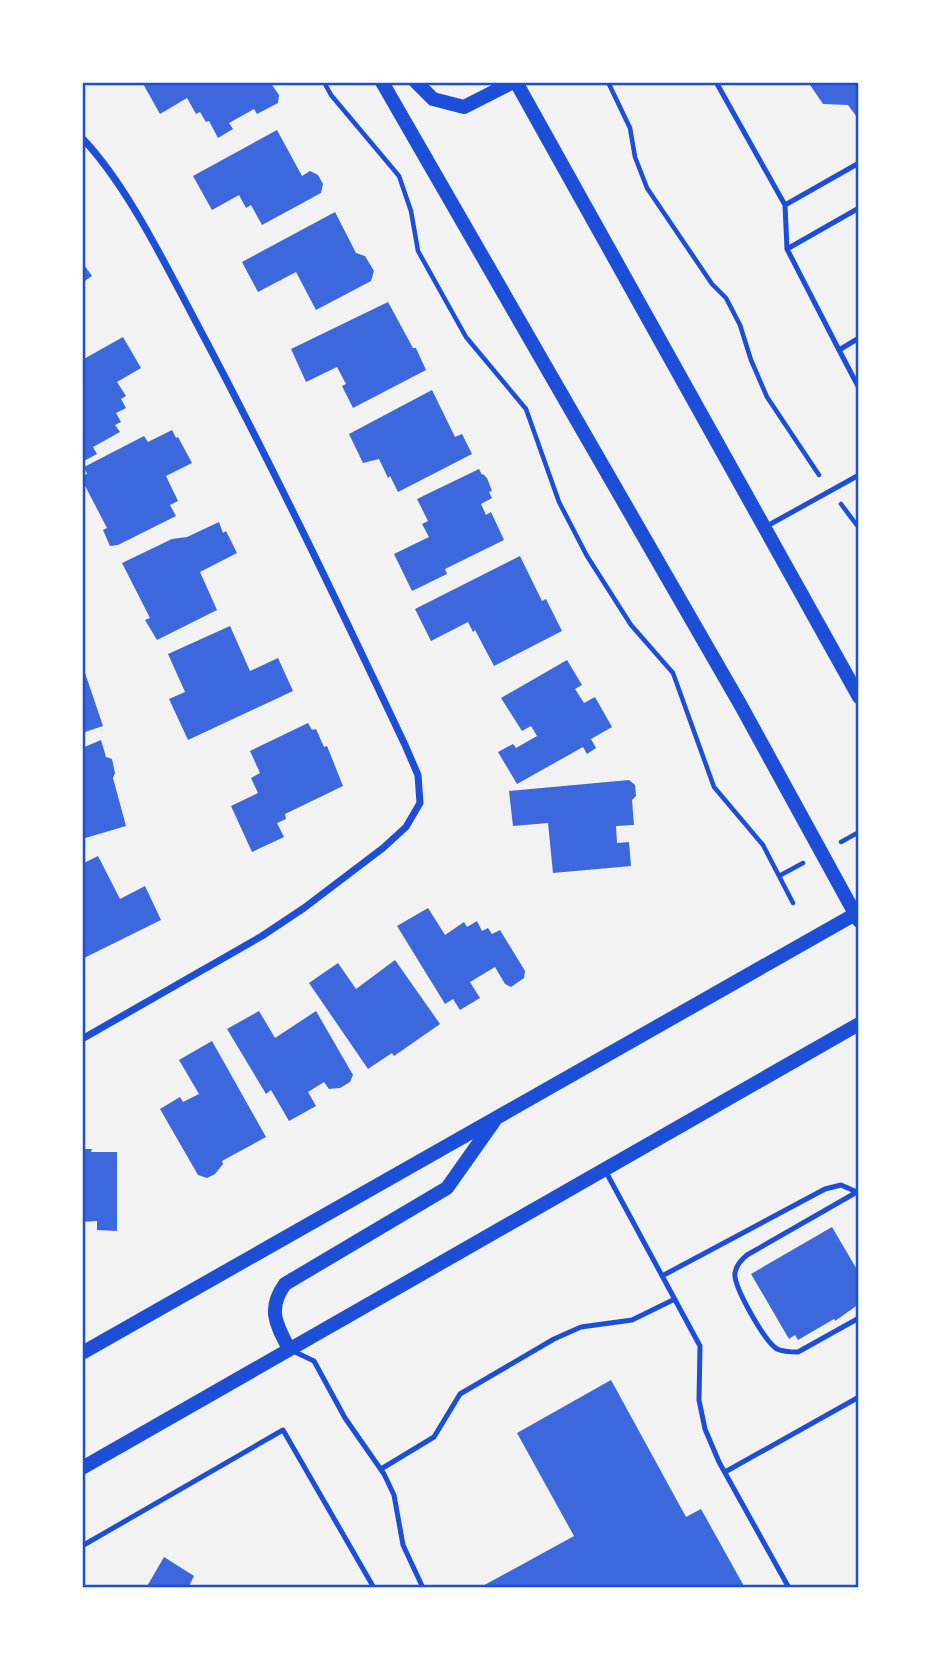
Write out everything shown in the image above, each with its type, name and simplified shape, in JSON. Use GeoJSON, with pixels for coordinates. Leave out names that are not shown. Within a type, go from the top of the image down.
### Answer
{"type":"FeatureCollection","features":[{"type":"Feature","properties":{"kind":"main road"},"geometry":{"type":"LineString","coordinates":[[82,1353],[857,915],[740,704],[382,82]]}},
{"type":"Feature","properties":{"kind":"main road"},"geometry":{"type":"LineString","coordinates":[[416,82],[433,99],[464,107],[515,82],[859,696]]}},
{"type":"Feature","properties":{"kind":"main road"},"geometry":{"type":"LineString","coordinates":[[82,1468],[859,1024]]}},
{"type":"Feature","properties":{"kind":"main road"},"geometry":{"type":"LineString","coordinates":[[289,1349],[275,1319],[274,1306],[285,1284],[447,1188],[498,1116]]}},
{"type":"Feature","properties":{"kind":"street"},"geometry":{"type":"LineString","coordinates":[[82,138],[120,187],[240,405],[405,745],[418,775],[420,803],[406,827],[304,908],[262,936],[82,1039]]}},
{"type":"Feature","properties":{"kind":"lane"},"geometry":{"type":"LineString","coordinates":[[716,82],[785,205],[787,249],[859,388]]}},
{"type":"Feature","properties":{"kind":"lane"},"geometry":{"type":"LineString","coordinates":[[785,205],[859,163]]}},
{"type":"Feature","properties":{"kind":"lane"},"geometry":{"type":"LineString","coordinates":[[787,249],[859,208]]}},
{"type":"Feature","properties":{"kind":"lane"},"geometry":{"type":"LineString","coordinates":[[839,350],[859,338]]}},
{"type":"Feature","properties":{"kind":"lane"},"geometry":{"type":"LineString","coordinates":[[765,528],[859,475]]}},
{"type":"Feature","properties":{"kind":"lane"},"geometry":{"type":"LineString","coordinates":[[604,1169],[700,1346],[699,1412],[725,1472],[789,1588]]}},
{"type":"Feature","properties":{"kind":"lane"},"geometry":{"type":"LineString","coordinates":[[662,1276],[825,1189],[841,1185],[858,1194]]}},
{"type":"Feature","properties":{"kind":"lane"},"geometry":{"type":"LineString","coordinates":[[858,1194],[747,1255],[741,1260],[735,1273],[738,1288],[768,1342],[787,1353],[798,1352],[859,1318]]}},
{"type":"Feature","properties":{"kind":"lane"},"geometry":{"type":"LineString","coordinates":[[381,1469],[434,1437],[460,1394],[554,1339],[581,1327],[632,1320],[675,1300]]}},
{"type":"Feature","properties":{"kind":"lane"},"geometry":{"type":"LineString","coordinates":[[289,1349],[314,1361],[345,1418],[381,1469],[394,1495],[403,1545],[423,1588]]}},
{"type":"Feature","properties":{"kind":"lane"},"geometry":{"type":"LineString","coordinates":[[725,1472],[859,1397]]}},
{"type":"Feature","properties":{"kind":"lane"},"geometry":{"type":"LineString","coordinates":[[82,1546],[283,1430],[373,1588]]}},
{"type":"Feature","properties":{"kind":"path"},"geometry":{"type":"LineString","coordinates":[[324,82],[331,95],[399,176],[411,211],[418,251],[466,337],[526,409],[559,502],[587,556],[631,625],[673,673],[714,787],[764,845],[793,903]]}},
{"type":"Feature","properties":{"kind":"path"},"geometry":{"type":"LineString","coordinates":[[608,82],[630,128],[635,157],[647,188],[712,284],[726,298],[740,325],[767,397],[859,528]]}},
{"type":"Feature","properties":{"kind":"building"},"geometry":{"type":"Polygon","coordinates":[[[142,82],[270,82],[279,95],[278,103],[257,114],[254,109],[229,123],[233,129],[218,138],[209,121],[206,122],[200,112],[196,114],[187,98],[160,114],[142,82]]]}},
{"type":"Feature","properties":{"kind":"building"},"geometry":{"type":"Polygon","coordinates":[[[808,82],[859,82],[859,120],[848,105],[823,104],[808,82]]]}},
{"type":"Feature","properties":{"kind":"building"},"geometry":{"type":"Polygon","coordinates":[[[277,130],[302,176],[310,171],[318,175],[323,184],[321,193],[262,225],[251,205],[246,208],[239,195],[212,210],[193,176],[277,130]]]}},
{"type":"Feature","properties":{"kind":"building"},"geometry":{"type":"Polygon","coordinates":[[[335,212],[356,253],[365,256],[374,271],[371,281],[316,310],[296,272],[258,292],[242,262],[335,212]]]}},
{"type":"Feature","properties":{"kind":"building"},"geometry":{"type":"Polygon","coordinates":[[[82,262],[92,276],[82,283],[82,262]]]}},
{"type":"Feature","properties":{"kind":"building"},"geometry":{"type":"Polygon","coordinates":[[[388,302],[426,370],[353,408],[342,386],[346,384],[337,367],[306,382],[291,349],[388,302]]]}},
{"type":"Feature","properties":{"kind":"building"},"geometry":{"type":"Polygon","coordinates":[[[123,337],[141,368],[117,382],[126,396],[121,399],[126,408],[116,413],[121,422],[115,425],[120,432],[93,447],[97,454],[82,462],[82,360],[123,337]]]}},
{"type":"Feature","properties":{"kind":"building"},"geometry":{"type":"Polygon","coordinates":[[[432,390],[455,437],[462,434],[472,454],[398,492],[379,459],[363,463],[349,434],[432,390]]]}},
{"type":"Feature","properties":{"kind":"building"},"geometry":{"type":"Polygon","coordinates":[[[172,430],[192,463],[166,476],[178,501],[170,505],[176,516],[118,545],[110,546],[103,530],[107,528],[82,480],[82,476],[87,474],[84,467],[144,436],[148,442],[172,430]]]}},
{"type":"Feature","properties":{"kind":"building"},"geometry":{"type":"Polygon","coordinates":[[[479,469],[487,478],[492,491],[489,492],[492,498],[481,504],[486,515],[491,512],[504,540],[445,569],[447,574],[412,591],[394,554],[429,537],[422,524],[428,521],[417,499],[479,469]]]}},
{"type":"Feature","properties":{"kind":"building"},"geometry":{"type":"Polygon","coordinates":[[[219,522],[237,553],[200,572],[217,610],[157,640],[145,620],[150,618],[122,563],[172,539],[187,537],[219,522]]]}},
{"type":"Feature","properties":{"kind":"building"},"geometry":{"type":"Polygon","coordinates":[[[520,556],[542,601],[546,599],[562,631],[494,666],[468,622],[431,641],[415,609],[520,556]]]}},
{"type":"Feature","properties":{"kind":"building"},"geometry":{"type":"Polygon","coordinates":[[[230,626],[250,671],[278,658],[293,691],[188,740],[169,699],[185,692],[168,654],[230,626]]]}},
{"type":"Feature","properties":{"kind":"building"},"geometry":{"type":"Polygon","coordinates":[[[567,660],[582,685],[575,689],[584,703],[595,697],[612,727],[591,739],[596,748],[587,754],[583,747],[517,784],[498,752],[513,744],[516,748],[537,736],[531,726],[522,731],[501,698],[567,660]]]}},
{"type":"Feature","properties":{"kind":"building"},"geometry":{"type":"Polygon","coordinates":[[[82,664],[103,726],[82,733],[82,664]]]}},
{"type":"Feature","properties":{"kind":"building"},"geometry":{"type":"Polygon","coordinates":[[[308,723],[312,730],[316,729],[324,747],[327,746],[343,786],[285,814],[286,819],[277,823],[284,837],[252,852],[231,806],[258,793],[251,778],[260,773],[250,751],[308,723]]]}},
{"type":"Feature","properties":{"kind":"building"},"geometry":{"type":"Polygon","coordinates":[[[101,740],[106,757],[112,759],[115,773],[113,778],[126,826],[82,839],[82,748],[101,740]]]}},
{"type":"Feature","properties":{"kind":"building"},"geometry":{"type":"Polygon","coordinates":[[[629,780],[635,785],[636,796],[632,800],[634,825],[616,826],[617,843],[629,842],[631,866],[553,873],[548,823],[513,826],[509,791],[629,780]]]}},
{"type":"Feature","properties":{"kind":"building"},"geometry":{"type":"Polygon","coordinates":[[[98,856],[120,899],[145,886],[161,920],[82,959],[82,864],[98,856]]]}},
{"type":"Feature","properties":{"kind":"building"},"geometry":{"type":"Polygon","coordinates":[[[428,908],[445,935],[464,922],[467,927],[477,921],[482,931],[488,928],[492,934],[500,930],[525,971],[524,978],[511,987],[505,984],[495,967],[470,982],[480,998],[460,1010],[453,999],[445,1004],[397,926],[428,908]]]}},
{"type":"Feature","properties":{"kind":"building"},"geometry":{"type":"Polygon","coordinates":[[[395,960],[440,1024],[394,1056],[392,1053],[368,1069],[309,983],[338,963],[356,989],[395,960]]]}},
{"type":"Feature","properties":{"kind":"building"},"geometry":{"type":"Polygon","coordinates":[[[259,1011],[275,1038],[316,1011],[353,1075],[350,1082],[340,1088],[329,1089],[324,1082],[308,1092],[316,1106],[289,1121],[271,1090],[266,1094],[227,1029],[259,1011]]]}},
{"type":"Feature","properties":{"kind":"building"},"geometry":{"type":"Polygon","coordinates":[[[212,1041],[266,1137],[222,1161],[223,1164],[215,1174],[207,1178],[198,1175],[160,1109],[180,1097],[183,1102],[199,1094],[179,1060],[212,1041]]]}},
{"type":"Feature","properties":{"kind":"building"},"geometry":{"type":"Polygon","coordinates":[[[82,1149],[92,1149],[91,1152],[117,1152],[117,1231],[97,1230],[97,1221],[82,1222],[82,1149]]]}},
{"type":"Feature","properties":{"kind":"building"},"geometry":{"type":"Polygon","coordinates":[[[832,1227],[859,1273],[859,1304],[835,1321],[834,1319],[798,1340],[795,1335],[789,1339],[751,1274],[832,1227]]]}},
{"type":"Feature","properties":{"kind":"building"},"geometry":{"type":"Polygon","coordinates":[[[611,1380],[686,1517],[701,1509],[745,1588],[479,1588],[574,1536],[517,1433],[611,1380]]]}},
{"type":"Feature","properties":{"kind":"building"},"geometry":{"type":"Polygon","coordinates":[[[164,1557],[194,1576],[188,1588],[146,1588],[164,1557]]]}}]}
